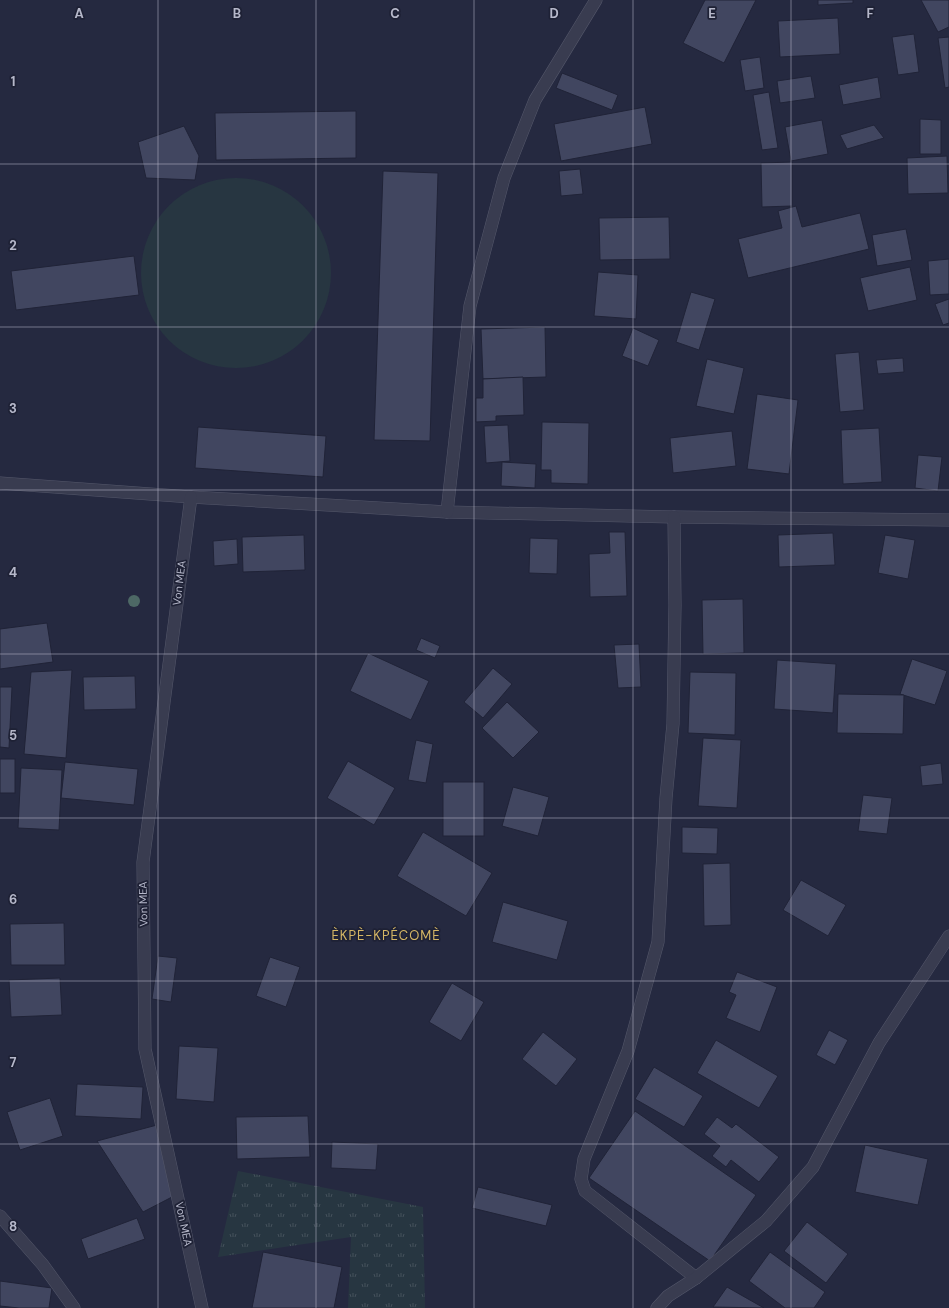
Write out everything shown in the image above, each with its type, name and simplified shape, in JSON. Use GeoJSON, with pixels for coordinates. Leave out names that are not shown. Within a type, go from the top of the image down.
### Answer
{"type":"FeatureCollection","features":[{"type":"Feature","properties":{"kind":"street"},"geometry":{"type":"LineString","coordinates":[[447,512],[470,306],[504,178],[535,100],[596,0]]}},
{"type":"Feature","properties":{"kind":"street"},"geometry":{"type":"LineString","coordinates":[[0,483],[191,497],[447,512],[949,520]]}},
{"type":"Feature","properties":{"kind":"street","name":"Von MEA"},"geometry":{"type":"LineString","coordinates":[[191,497],[143,862],[145,1049],[202,1308]]}},
{"type":"Feature","properties":{"kind":"street"},"geometry":{"type":"LineString","coordinates":[[674,516],[675,605],[672,724],[666,798],[658,942],[628,1051],[584,1159],[581,1179],[585,1191],[696,1278]]}},
{"type":"Feature","properties":{"kind":"street"},"geometry":{"type":"LineString","coordinates":[[657,1308],[668,1296],[696,1278],[766,1221],[813,1167],[879,1043],[949,936]]}},
{"type":"Feature","properties":{"kind":"street"},"geometry":{"type":"LineString","coordinates":[[0,1216],[43,1265],[74,1308]]}},
{"type":"Feature","properties":{"kind":"green space"},"geometry":{"type":"Polygon","coordinates":[[[236,178],[263,182],[289,194],[303,206],[315,220],[327,246],[331,273],[327,300],[315,326],[303,340],[289,352],[263,364],[236,368],[209,364],[183,352],[169,340],[157,326],[145,300],[141,273],[145,246],[157,220],[169,206],[183,194],[209,182],[236,178]]]}},
{"type":"Feature","properties":{"kind":"green space"},"geometry":{"type":"Polygon","coordinates":[[[238,1171],[423,1207],[425,1308],[348,1308],[351,1237],[218,1257],[238,1171]]]}},
{"type":"Feature","properties":{"kind":"building"},"geometry":{"type":"Polygon","coordinates":[[[705,0],[756,0],[724,63],[683,43],[705,0]]]}},
{"type":"Feature","properties":{"kind":"building"},"geometry":{"type":"Polygon","coordinates":[[[818,0],[853,0],[853,3],[818,5],[818,0]]]}},
{"type":"Feature","properties":{"kind":"building"},"geometry":{"type":"Polygon","coordinates":[[[921,0],[949,0],[949,27],[938,32],[921,0]]]}},
{"type":"Feature","properties":{"kind":"building"},"geometry":{"type":"Polygon","coordinates":[[[838,18],[840,54],[780,57],[778,21],[838,18]]]}},
{"type":"Feature","properties":{"kind":"building"},"geometry":{"type":"Polygon","coordinates":[[[914,34],[919,72],[898,75],[892,37],[914,34]]]}},
{"type":"Feature","properties":{"kind":"building"},"geometry":{"type":"Polygon","coordinates":[[[949,37],[949,87],[945,88],[938,38],[949,37]]]}},
{"type":"Feature","properties":{"kind":"building"},"geometry":{"type":"Polygon","coordinates":[[[760,57],[764,88],[745,91],[740,60],[760,57]]]}},
{"type":"Feature","properties":{"kind":"building"},"geometry":{"type":"Polygon","coordinates":[[[562,73],[618,95],[612,110],[556,88],[562,73]]]}},
{"type":"Feature","properties":{"kind":"building"},"geometry":{"type":"Polygon","coordinates":[[[811,76],[815,98],[780,103],[777,81],[811,76]]]}},
{"type":"Feature","properties":{"kind":"building"},"geometry":{"type":"Polygon","coordinates":[[[878,77],[881,98],[843,105],[839,85],[878,77]]]}},
{"type":"Feature","properties":{"kind":"building"},"geometry":{"type":"Polygon","coordinates":[[[769,92],[778,148],[762,150],[753,95],[769,92]]]}},
{"type":"Feature","properties":{"kind":"building"},"geometry":{"type":"Polygon","coordinates":[[[645,107],[652,144],[561,161],[554,124],[645,107]]]}},
{"type":"Feature","properties":{"kind":"building"},"geometry":{"type":"Polygon","coordinates":[[[356,111],[356,158],[216,160],[215,113],[356,111]]]}},
{"type":"Feature","properties":{"kind":"building"},"geometry":{"type":"Polygon","coordinates":[[[920,119],[941,120],[941,154],[920,154],[920,119]]]}},
{"type":"Feature","properties":{"kind":"building"},"geometry":{"type":"Polygon","coordinates":[[[822,120],[828,154],[791,161],[785,127],[822,120]]]}},
{"type":"Feature","properties":{"kind":"building"},"geometry":{"type":"Polygon","coordinates":[[[874,125],[884,138],[847,149],[840,135],[874,125]]]}},
{"type":"Feature","properties":{"kind":"building"},"geometry":{"type":"Polygon","coordinates":[[[184,126],[199,156],[195,180],[146,178],[138,142],[184,126]]]}},
{"type":"Feature","properties":{"kind":"building"},"geometry":{"type":"Polygon","coordinates":[[[947,156],[948,193],[908,194],[907,158],[947,156]]]}},
{"type":"Feature","properties":{"kind":"building"},"geometry":{"type":"Polygon","coordinates":[[[792,162],[792,206],[762,207],[761,163],[792,162]]]}},
{"type":"Feature","properties":{"kind":"building"},"geometry":{"type":"Polygon","coordinates":[[[580,169],[583,194],[561,196],[559,171],[580,169]]]}},
{"type":"Feature","properties":{"kind":"building"},"geometry":{"type":"Polygon","coordinates":[[[383,171],[438,173],[430,441],[374,440],[383,171]]]}},
{"type":"Feature","properties":{"kind":"building"},"geometry":{"type":"Polygon","coordinates":[[[796,206],[802,227],[860,213],[869,249],[748,278],[738,239],[782,228],[778,211],[796,206]]]}},
{"type":"Feature","properties":{"kind":"building"},"geometry":{"type":"Polygon","coordinates":[[[669,217],[670,259],[600,260],[599,218],[669,217]]]}},
{"type":"Feature","properties":{"kind":"building"},"geometry":{"type":"Polygon","coordinates":[[[906,229],[912,260],[877,266],[872,235],[906,229]]]}},
{"type":"Feature","properties":{"kind":"building"},"geometry":{"type":"Polygon","coordinates":[[[134,256],[139,295],[16,310],[11,271],[134,256]]]}},
{"type":"Feature","properties":{"kind":"building"},"geometry":{"type":"Polygon","coordinates":[[[949,259],[949,294],[930,295],[928,261],[949,259]]]}},
{"type":"Feature","properties":{"kind":"building"},"geometry":{"type":"Polygon","coordinates":[[[910,267],[917,300],[868,311],[860,278],[910,267]]]}},
{"type":"Feature","properties":{"kind":"building"},"geometry":{"type":"Polygon","coordinates":[[[598,272],[638,275],[636,319],[594,316],[598,272]]]}},
{"type":"Feature","properties":{"kind":"building"},"geometry":{"type":"Polygon","coordinates":[[[691,292],[715,299],[699,350],[676,342],[691,292]]]}},
{"type":"Feature","properties":{"kind":"building"},"geometry":{"type":"Polygon","coordinates":[[[949,299],[949,323],[943,325],[935,304],[949,299]]]}},
{"type":"Feature","properties":{"kind":"building"},"geometry":{"type":"Polygon","coordinates":[[[545,327],[546,377],[483,379],[481,329],[545,327]]]}},
{"type":"Feature","properties":{"kind":"building"},"geometry":{"type":"Polygon","coordinates":[[[633,328],[659,340],[648,366],[622,356],[633,328]]]}},
{"type":"Feature","properties":{"kind":"building"},"geometry":{"type":"Polygon","coordinates":[[[859,352],[864,410],[840,412],[835,354],[859,352]]]}},
{"type":"Feature","properties":{"kind":"building"},"geometry":{"type":"Polygon","coordinates":[[[903,358],[904,372],[878,374],[876,360],[903,358]]]}},
{"type":"Feature","properties":{"kind":"building"},"geometry":{"type":"Polygon","coordinates":[[[707,359],[744,368],[734,414],[696,406],[707,359]]]}},
{"type":"Feature","properties":{"kind":"building"},"geometry":{"type":"Polygon","coordinates":[[[523,377],[524,415],[496,416],[496,421],[476,422],[476,398],[483,398],[483,379],[523,377]]]}},
{"type":"Feature","properties":{"kind":"building"},"geometry":{"type":"Polygon","coordinates":[[[757,394],[798,400],[789,474],[747,469],[757,394]]]}},
{"type":"Feature","properties":{"kind":"building"},"geometry":{"type":"Polygon","coordinates":[[[542,422],[589,423],[588,484],[551,483],[551,470],[541,470],[542,422]]]}},
{"type":"Feature","properties":{"kind":"building"},"geometry":{"type":"Polygon","coordinates":[[[508,425],[510,461],[486,463],[484,426],[508,425]]]}},
{"type":"Feature","properties":{"kind":"building"},"geometry":{"type":"Polygon","coordinates":[[[198,427],[326,436],[323,477],[195,468],[198,427]]]}},
{"type":"Feature","properties":{"kind":"building"},"geometry":{"type":"Polygon","coordinates":[[[879,428],[882,482],[843,484],[841,430],[879,428]]]}},
{"type":"Feature","properties":{"kind":"building"},"geometry":{"type":"Polygon","coordinates":[[[732,431],[736,466],[673,473],[670,438],[732,431]]]}},
{"type":"Feature","properties":{"kind":"building"},"geometry":{"type":"Polygon","coordinates":[[[918,455],[942,457],[938,491],[915,488],[918,455]]]}},
{"type":"Feature","properties":{"kind":"building"},"geometry":{"type":"Polygon","coordinates":[[[502,462],[536,464],[535,488],[501,486],[502,462]]]}},
{"type":"Feature","properties":{"kind":"building"},"geometry":{"type":"Polygon","coordinates":[[[609,532],[625,532],[627,596],[590,597],[589,554],[610,553],[609,532]]]}},
{"type":"Feature","properties":{"kind":"building"},"geometry":{"type":"Polygon","coordinates":[[[833,533],[835,565],[779,567],[778,535],[833,533]]]}},
{"type":"Feature","properties":{"kind":"building"},"geometry":{"type":"Polygon","coordinates":[[[304,535],[305,570],[243,572],[242,537],[304,535]]]}},
{"type":"Feature","properties":{"kind":"building"},"geometry":{"type":"Polygon","coordinates":[[[885,535],[915,540],[908,579],[878,573],[885,535]]]}},
{"type":"Feature","properties":{"kind":"building"},"geometry":{"type":"Polygon","coordinates":[[[530,538],[558,539],[557,574],[529,573],[530,538]]]}},
{"type":"Feature","properties":{"kind":"building"},"geometry":{"type":"Polygon","coordinates":[[[237,539],[238,564],[214,566],[213,541],[237,539]]]}},
{"type":"Feature","properties":{"kind":"building"},"geometry":{"type":"Polygon","coordinates":[[[743,599],[744,653],[703,654],[702,600],[743,599]]]}},
{"type":"Feature","properties":{"kind":"building"},"geometry":{"type":"Polygon","coordinates":[[[47,623],[53,662],[0,669],[0,629],[47,623]]]}},
{"type":"Feature","properties":{"kind":"building"},"geometry":{"type":"Polygon","coordinates":[[[421,638],[440,646],[435,658],[416,650],[421,638]]]}},
{"type":"Feature","properties":{"kind":"building"},"geometry":{"type":"Polygon","coordinates":[[[639,644],[641,687],[618,688],[614,645],[639,644]]]}},
{"type":"Feature","properties":{"kind":"building"},"geometry":{"type":"Polygon","coordinates":[[[368,653],[429,681],[411,720],[350,691],[368,653]]]}},
{"type":"Feature","properties":{"kind":"building"},"geometry":{"type":"Polygon","coordinates":[[[912,659],[947,671],[935,705],[900,694],[912,659]]]}},
{"type":"Feature","properties":{"kind":"building"},"geometry":{"type":"Polygon","coordinates":[[[777,660],[836,664],[833,713],[774,709],[777,660]]]}},
{"type":"Feature","properties":{"kind":"building"},"geometry":{"type":"Polygon","coordinates":[[[493,668],[512,684],[483,718],[464,702],[493,668]]]}},
{"type":"Feature","properties":{"kind":"building"},"geometry":{"type":"Polygon","coordinates":[[[72,670],[66,758],[24,754],[31,672],[72,670]]]}},
{"type":"Feature","properties":{"kind":"building"},"geometry":{"type":"Polygon","coordinates":[[[690,672],[736,673],[735,735],[688,733],[690,672]]]}},
{"type":"Feature","properties":{"kind":"building"},"geometry":{"type":"Polygon","coordinates":[[[135,676],[136,709],[84,710],[83,677],[135,676]]]}},
{"type":"Feature","properties":{"kind":"building"},"geometry":{"type":"Polygon","coordinates":[[[0,687],[12,687],[9,748],[0,747],[0,687]]]}},
{"type":"Feature","properties":{"kind":"building"},"geometry":{"type":"Polygon","coordinates":[[[838,694],[904,695],[903,734],[837,733],[838,694]]]}},
{"type":"Feature","properties":{"kind":"building"},"geometry":{"type":"Polygon","coordinates":[[[507,702],[539,732],[513,758],[482,728],[507,702]]]}},
{"type":"Feature","properties":{"kind":"building"},"geometry":{"type":"Polygon","coordinates":[[[703,738],[741,740],[737,808],[698,806],[703,738]]]}},
{"type":"Feature","properties":{"kind":"building"},"geometry":{"type":"Polygon","coordinates":[[[416,740],[433,744],[426,783],[408,780],[416,740]]]}},
{"type":"Feature","properties":{"kind":"building"},"geometry":{"type":"Polygon","coordinates":[[[0,759],[15,759],[15,793],[0,793],[0,759]]]}},
{"type":"Feature","properties":{"kind":"building"},"geometry":{"type":"Polygon","coordinates":[[[348,761],[395,788],[374,825],[327,798],[348,761]]]}},
{"type":"Feature","properties":{"kind":"building"},"geometry":{"type":"Polygon","coordinates":[[[65,762],[138,769],[134,805],[61,798],[65,762]]]}},
{"type":"Feature","properties":{"kind":"building"},"geometry":{"type":"Polygon","coordinates":[[[941,763],[943,784],[922,786],[920,766],[941,763]]]}},
{"type":"Feature","properties":{"kind":"building"},"geometry":{"type":"Polygon","coordinates":[[[21,768],[62,770],[59,830],[18,828],[21,768]]]}},
{"type":"Feature","properties":{"kind":"building"},"geometry":{"type":"Polygon","coordinates":[[[443,782],[484,782],[484,836],[443,836],[443,782]]]}},
{"type":"Feature","properties":{"kind":"building"},"geometry":{"type":"Polygon","coordinates":[[[513,787],[549,797],[538,836],[502,826],[513,787]]]}},
{"type":"Feature","properties":{"kind":"building"},"geometry":{"type":"Polygon","coordinates":[[[863,795],[892,798],[887,834],[858,831],[863,795]]]}},
{"type":"Feature","properties":{"kind":"building"},"geometry":{"type":"Polygon","coordinates":[[[682,827],[718,828],[717,854],[682,853],[682,827]]]}},
{"type":"Feature","properties":{"kind":"building"},"geometry":{"type":"Polygon","coordinates":[[[423,832],[492,873],[466,916],[397,876],[423,832]]]}},
{"type":"Feature","properties":{"kind":"building"},"geometry":{"type":"Polygon","coordinates":[[[730,863],[731,925],[704,926],[703,864],[730,863]]]}},
{"type":"Feature","properties":{"kind":"building"},"geometry":{"type":"Polygon","coordinates":[[[801,880],[846,905],[828,936],[783,910],[801,880]]]}},
{"type":"Feature","properties":{"kind":"building"},"geometry":{"type":"Polygon","coordinates":[[[503,902],[568,921],[557,960],[492,942],[503,902]]]}},
{"type":"Feature","properties":{"kind":"building"},"geometry":{"type":"Polygon","coordinates":[[[64,923],[65,965],[11,965],[10,924],[64,923]]]}},
{"type":"Feature","properties":{"kind":"building"},"geometry":{"type":"Polygon","coordinates":[[[158,956],[177,958],[171,1002],[152,999],[158,956]]]}},
{"type":"Feature","properties":{"kind":"building"},"geometry":{"type":"Polygon","coordinates":[[[270,957],[300,967],[286,1007],[256,996],[270,957]]]}},
{"type":"Feature","properties":{"kind":"building"},"geometry":{"type":"Polygon","coordinates":[[[737,972],[777,987],[760,1032],[726,1018],[736,995],[729,992],[737,972]]]}},
{"type":"Feature","properties":{"kind":"building"},"geometry":{"type":"Polygon","coordinates":[[[60,978],[62,1015],[11,1017],[9,980],[60,978]]]}},
{"type":"Feature","properties":{"kind":"building"},"geometry":{"type":"Polygon","coordinates":[[[452,983],[484,1002],[461,1041],[429,1022],[452,983]]]}},
{"type":"Feature","properties":{"kind":"building"},"geometry":{"type":"Polygon","coordinates":[[[829,1030],[848,1040],[835,1065],[816,1055],[829,1030]]]}},
{"type":"Feature","properties":{"kind":"building"},"geometry":{"type":"Polygon","coordinates":[[[543,1032],[577,1059],[556,1086],[522,1059],[543,1032]]]}},
{"type":"Feature","properties":{"kind":"building"},"geometry":{"type":"Polygon","coordinates":[[[716,1040],[778,1076],[759,1108],[697,1073],[716,1040]]]}},
{"type":"Feature","properties":{"kind":"building"},"geometry":{"type":"Polygon","coordinates":[[[179,1046],[218,1048],[214,1102],[176,1099],[179,1046]]]}},
{"type":"Feature","properties":{"kind":"building"},"geometry":{"type":"Polygon","coordinates":[[[654,1067],[703,1096],[684,1127],[635,1099],[654,1067]]]}},
{"type":"Feature","properties":{"kind":"building"},"geometry":{"type":"Polygon","coordinates":[[[77,1084],[143,1087],[141,1119],[75,1116],[77,1084]]]}},
{"type":"Feature","properties":{"kind":"building"},"geometry":{"type":"Polygon","coordinates":[[[50,1098],[63,1136],[20,1150],[7,1112],[50,1098]]]}},
{"type":"Feature","properties":{"kind":"building"},"geometry":{"type":"Polygon","coordinates":[[[635,1111],[756,1195],[710,1261],[589,1178],[635,1111]]]}},
{"type":"Feature","properties":{"kind":"building"},"geometry":{"type":"Polygon","coordinates":[[[308,1116],[310,1157],[237,1159],[236,1117],[308,1116]]]}},
{"type":"Feature","properties":{"kind":"building"},"geometry":{"type":"Polygon","coordinates":[[[717,1117],[732,1128],[736,1124],[779,1157],[759,1182],[731,1160],[726,1167],[712,1156],[720,1146],[704,1134],[717,1117]]]}},
{"type":"Feature","properties":{"kind":"building"},"geometry":{"type":"Polygon","coordinates":[[[157,1125],[172,1197],[143,1212],[97,1141],[157,1125]]]}},
{"type":"Feature","properties":{"kind":"building"},"geometry":{"type":"Polygon","coordinates":[[[332,1142],[378,1144],[376,1170],[331,1168],[332,1142]]]}},
{"type":"Feature","properties":{"kind":"building"},"geometry":{"type":"Polygon","coordinates":[[[865,1145],[928,1159],[918,1205],[855,1192],[865,1145]]]}},
{"type":"Feature","properties":{"kind":"building"},"geometry":{"type":"Polygon","coordinates":[[[478,1187],[552,1205],[546,1226],[472,1208],[478,1187]]]}},
{"type":"Feature","properties":{"kind":"building"},"geometry":{"type":"Polygon","coordinates":[[[137,1218],[145,1239],[88,1259],[81,1239],[137,1218]]]}},
{"type":"Feature","properties":{"kind":"building"},"geometry":{"type":"Polygon","coordinates":[[[807,1222],[848,1254],[826,1283],[784,1251],[807,1222]]]}},
{"type":"Feature","properties":{"kind":"building"},"geometry":{"type":"Polygon","coordinates":[[[263,1252],[342,1267],[334,1308],[252,1308],[263,1252]]]}},
{"type":"Feature","properties":{"kind":"building"},"geometry":{"type":"Polygon","coordinates":[[[770,1252],[825,1292],[814,1308],[785,1308],[749,1281],[770,1252]]]}},
{"type":"Feature","properties":{"kind":"building"},"geometry":{"type":"Polygon","coordinates":[[[0,1281],[52,1288],[49,1308],[19,1308],[0,1306],[0,1281]]]}},
{"type":"Feature","properties":{"kind":"building"},"geometry":{"type":"Polygon","coordinates":[[[727,1287],[764,1308],[713,1307],[727,1287]]]}},
{"type":"Feature","properties":{"kind":"district","name":"ÈKPÈ-KPÉCOMÈ"},"geometry":{"type":"Point","coordinates":[386,935]}}]}
